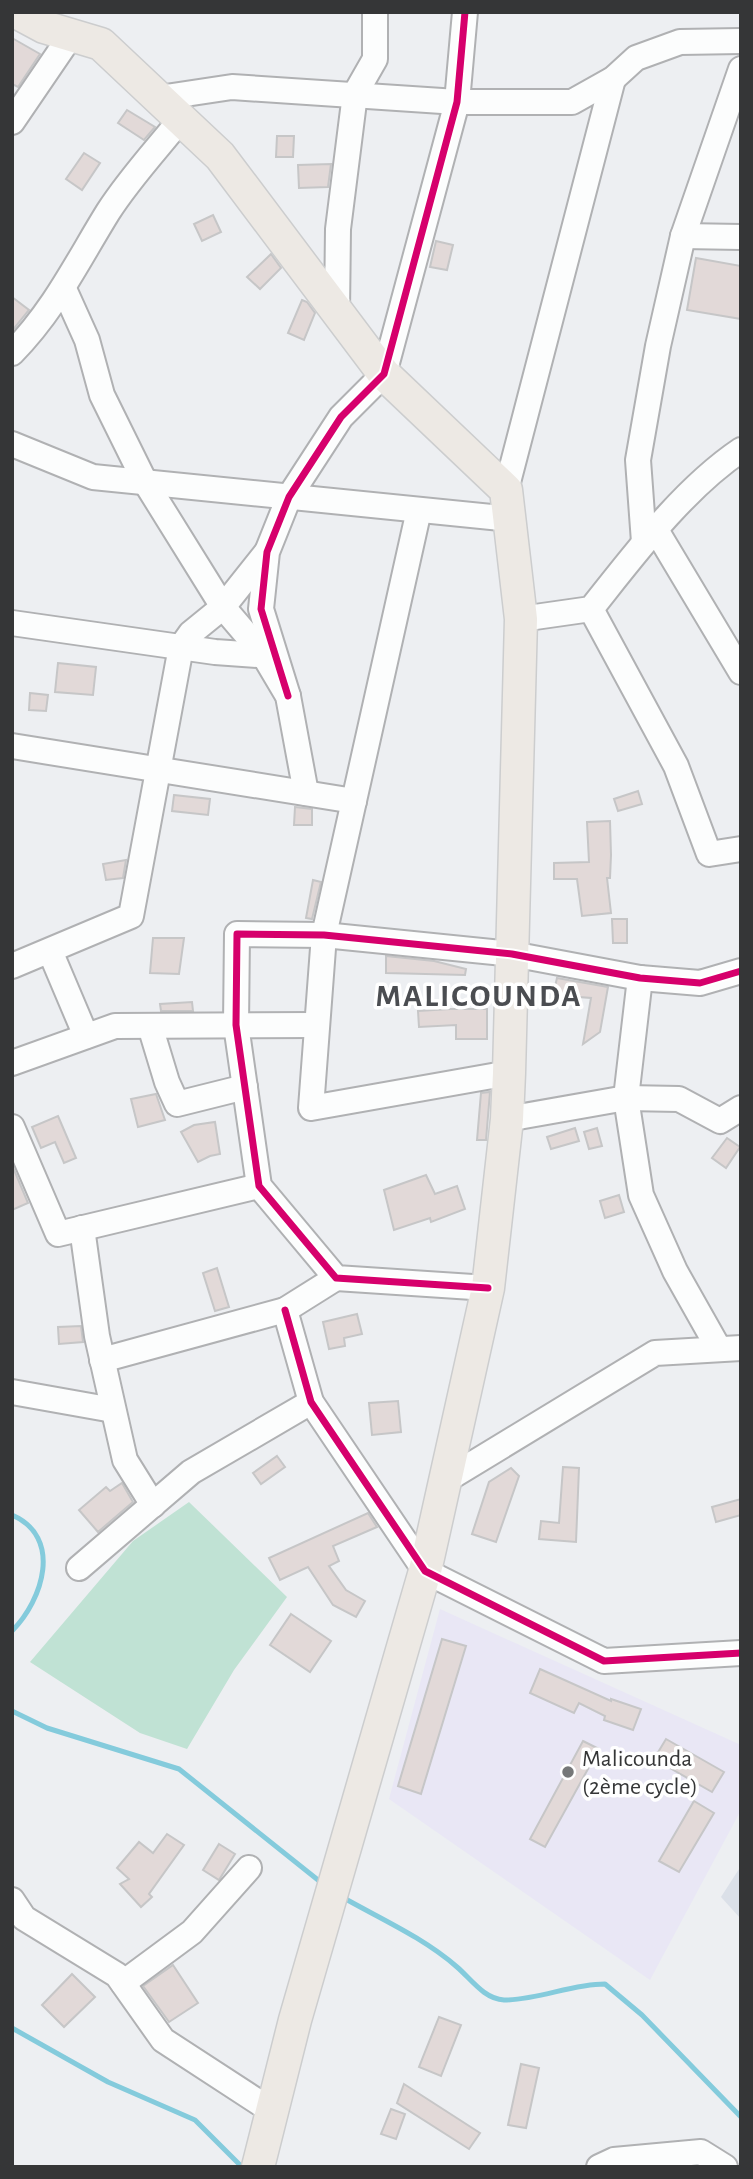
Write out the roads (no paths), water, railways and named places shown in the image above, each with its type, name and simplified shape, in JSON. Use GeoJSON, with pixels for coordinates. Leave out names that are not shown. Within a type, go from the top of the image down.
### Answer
{"type":"FeatureCollection","features":[{"type":"Feature","properties":{"kind":"main road"},"geometry":{"type":"LineString","coordinates":[[16,12],[44,27],[101,44],[220,156],[384,374],[509,505],[521,619],[509,1073],[507,1119],[488,1288],[425,1571],[333,1889],[259,2160]]}},
{"type":"Feature","properties":{"kind":"street"},"geometry":{"type":"LineString","coordinates":[[337,311],[338,229],[355,94],[375,59],[375,12]]}},
{"type":"Feature","properties":{"kind":"street"},"geometry":{"type":"LineString","coordinates":[[306,793],[288,696],[270,655],[261,609],[267,552],[289,498],[341,416],[384,374],[457,102],[465,12]]}},
{"type":"Feature","properties":{"kind":"street"},"geometry":{"type":"LineString","coordinates":[[12,122],[72,34]]}},
{"type":"Feature","properties":{"kind":"street"},"geometry":{"type":"LineString","coordinates":[[12,353],[29,336],[64,289],[170,109],[232,87],[457,102],[572,102],[613,79],[636,58],[680,42],[741,41]]}},
{"type":"Feature","properties":{"kind":"street"},"geometry":{"type":"LineString","coordinates":[[741,69],[684,236],[658,346],[638,460],[650,536],[741,671]]}},
{"type":"Feature","properties":{"kind":"street"},"geometry":{"type":"LineString","coordinates":[[12,443],[93,477],[144,480],[289,498],[419,510],[509,505],[613,79]]}},
{"type":"Feature","properties":{"kind":"street"},"geometry":{"type":"LineString","coordinates":[[684,236],[741,237]]}},
{"type":"Feature","properties":{"kind":"street"},"geometry":{"type":"LineString","coordinates":[[64,289],[86,340],[102,394],[144,480],[223,607],[270,655]]}},
{"type":"Feature","properties":{"kind":"street"},"geometry":{"type":"LineString","coordinates":[[521,619],[591,609],[650,536],[716,467],[741,450]]}},
{"type":"Feature","properties":{"kind":"street"},"geometry":{"type":"LineString","coordinates":[[419,510],[324,935],[311,1108],[509,1073]]}},
{"type":"Feature","properties":{"kind":"street"},"geometry":{"type":"LineString","coordinates":[[12,966],[131,916],[181,647],[191,633],[223,607],[267,552]]}},
{"type":"Feature","properties":{"kind":"street"},"geometry":{"type":"LineString","coordinates":[[591,609],[677,766],[709,854],[741,849]]}},
{"type":"Feature","properties":{"kind":"street"},"geometry":{"type":"LineString","coordinates":[[12,623],[215,652],[270,655]]}},
{"type":"Feature","properties":{"kind":"street"},"geometry":{"type":"LineString","coordinates":[[12,746],[354,801]]}},
{"type":"Feature","properties":{"kind":"street"},"geometry":{"type":"LineString","coordinates":[[337,1278],[259,1186],[236,1025],[237,934],[324,935],[512,954],[640,978],[700,984],[741,971]]}},
{"type":"Feature","properties":{"kind":"street"},"geometry":{"type":"LineString","coordinates":[[50,951],[86,1036]]}},
{"type":"Feature","properties":{"kind":"street"},"geometry":{"type":"LineString","coordinates":[[640,978],[626,1098],[641,1195],[675,1271],[730,1349]]}},
{"type":"Feature","properties":{"kind":"street"},"geometry":{"type":"LineString","coordinates":[[12,1063],[115,1026],[317,1024]]}},
{"type":"Feature","properties":{"kind":"street"},"geometry":{"type":"LineString","coordinates":[[150,1026],[167,1082],[177,1104],[245,1087]]}},
{"type":"Feature","properties":{"kind":"street"},"geometry":{"type":"LineString","coordinates":[[507,1119],[626,1098],[679,1099],[720,1121],[741,1108]]}},
{"type":"Feature","properties":{"kind":"street"},"geometry":{"type":"LineString","coordinates":[[12,1127],[58,1234],[259,1186]]}},
{"type":"Feature","properties":{"kind":"street"},"geometry":{"type":"LineString","coordinates":[[82,1228],[102,1360],[125,1460],[153,1505]]}},
{"type":"Feature","properties":{"kind":"street"},"geometry":{"type":"LineString","coordinates":[[102,1360],[285,1310],[337,1278],[488,1288]]}},
{"type":"Feature","properties":{"kind":"street"},"geometry":{"type":"LineString","coordinates":[[285,1310],[311,1402],[425,1571],[604,1661],[741,1653]]}},
{"type":"Feature","properties":{"kind":"street"},"geometry":{"type":"LineString","coordinates":[[446,1480],[655,1353],[730,1349]]}},
{"type":"Feature","properties":{"kind":"street"},"geometry":{"type":"LineString","coordinates":[[12,1392],[114,1410]]}},
{"type":"Feature","properties":{"kind":"street"},"geometry":{"type":"LineString","coordinates":[[79,1568],[191,1472],[311,1402]]}},
{"type":"Feature","properties":{"kind":"street"},"geometry":{"type":"LineString","coordinates":[[122,1983],[192,1932],[249,1868]]}},
{"type":"Feature","properties":{"kind":"street"},"geometry":{"type":"LineString","coordinates":[[12,1900],[24,1918],[117,1975],[163,2040],[272,2111]]}},
{"type":"Feature","properties":{"kind":"street"},"geometry":{"type":"LineString","coordinates":[[599,2167],[614,2160],[700,2160],[725,2167]]}},
{"type":"Feature","properties":{"kind":"waterway"},"geometry":{"type":"LineString","coordinates":[[12,1515],[28,1525],[38,1538],[43,1553],[39,1586],[32,1603],[12,1631]]}},
{"type":"Feature","properties":{"kind":"waterway"},"geometry":{"type":"LineString","coordinates":[[12,1711],[47,1728],[179,1769],[323,1884]]}},
{"type":"Feature","properties":{"kind":"waterway"},"geometry":{"type":"LineString","coordinates":[[342,1897],[431,1947],[478,1988],[497,1999],[517,1999],[605,1984],[642,2015],[741,2117]]}},
{"type":"Feature","properties":{"kind":"waterway"},"geometry":{"type":"LineString","coordinates":[[12,2028],[108,2082],[195,2120],[242,2167]]}},
{"type":"Feature","properties":{"kind":"place","name":"Malicounda (2ème cycle)"},"geometry":{"type":"Point","coordinates":[568,1772]}},
{"type":"Feature","properties":{"kind":"district","name":"MALICOUNDA"},"geometry":{"type":"Point","coordinates":[479,995]}}]}
